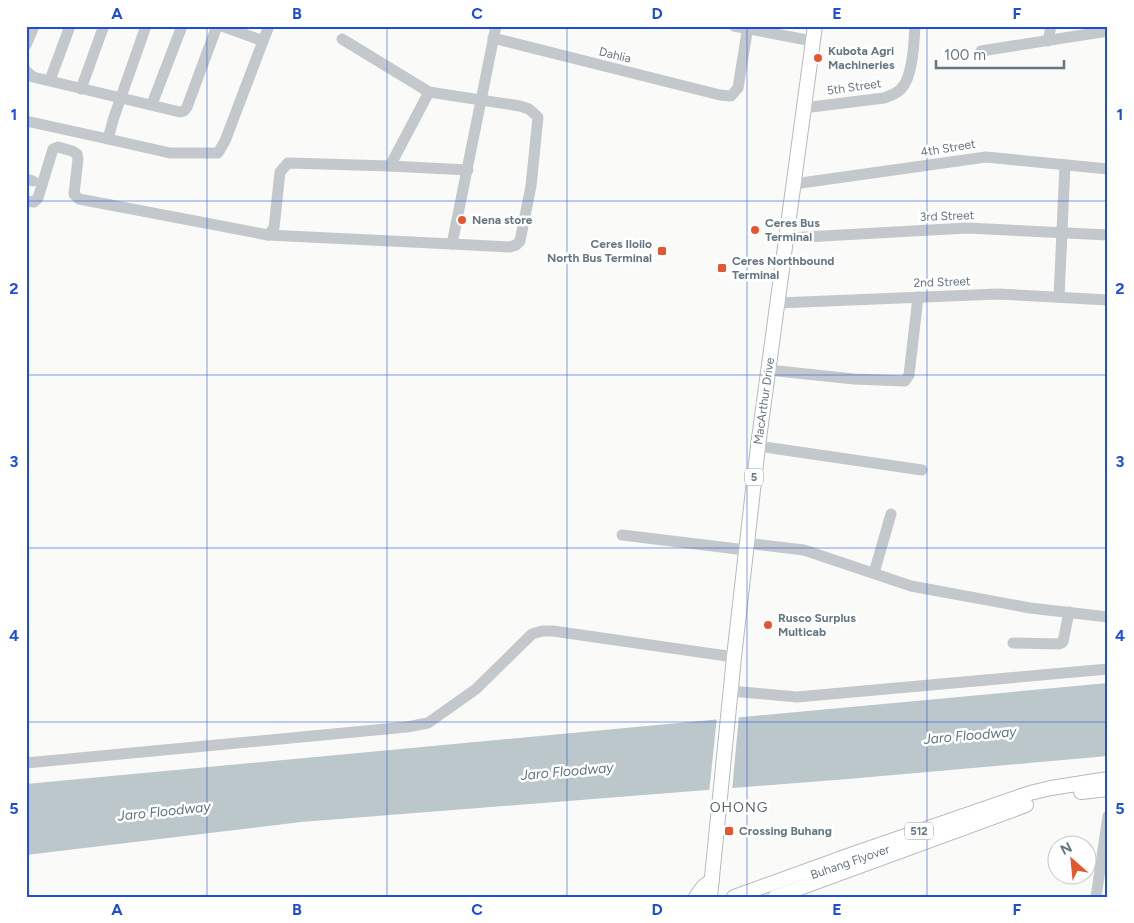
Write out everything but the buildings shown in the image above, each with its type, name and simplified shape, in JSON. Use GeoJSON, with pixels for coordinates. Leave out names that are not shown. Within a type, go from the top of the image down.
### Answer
{"type":"FeatureCollection","features":[{"type":"Feature","properties":{"kind":"main road","name":"MacArthur Drive"},"geometry":{"type":"LineString","coordinates":[[710,897],[734,657],[758,446],[815,26]]}},
{"type":"Feature","properties":{"kind":"main road","name":"512"},"geometry":{"type":"LineString","coordinates":[[775,897],[1051,788],[1108,779]]}},
{"type":"Feature","properties":{"kind":"main road","name":"512"},"geometry":{"type":"LineString","coordinates":[[744,895],[994,811],[1054,797],[1108,789]]}},
{"type":"Feature","properties":{"kind":"main road","name":"Buhang Flyover"},"geometry":{"type":"LineString","coordinates":[[744,895],[912,841],[994,811]]}},
{"type":"Feature","properties":{"kind":"main road"},"geometry":{"type":"LineString","coordinates":[[696,897],[712,877],[726,892],[744,895]]}},
{"type":"Feature","properties":{"kind":"street"},"geometry":{"type":"LineString","coordinates":[[26,45],[34,26]]}},
{"type":"Feature","properties":{"kind":"street"},"geometry":{"type":"LineString","coordinates":[[50,80],[70,26]]}},
{"type":"Feature","properties":{"kind":"street"},"geometry":{"type":"LineString","coordinates":[[81,88],[103,26]]}},
{"type":"Feature","properties":{"kind":"street"},"geometry":{"type":"LineString","coordinates":[[108,139],[146,26]]}},
{"type":"Feature","properties":{"kind":"street"},"geometry":{"type":"LineString","coordinates":[[152,104],[182,26]]}},
{"type":"Feature","properties":{"kind":"street"},"geometry":{"type":"LineString","coordinates":[[26,71],[32,77],[180,112],[184,111],[187,107],[217,26]]}},
{"type":"Feature","properties":{"kind":"street"},"geometry":{"type":"LineString","coordinates":[[222,26],[263,41]]}},
{"type":"Feature","properties":{"kind":"street"},"geometry":{"type":"LineString","coordinates":[[26,121],[170,152],[218,153],[225,141],[269,26]]}},
{"type":"Feature","properties":{"kind":"street"},"geometry":{"type":"LineString","coordinates":[[452,244],[496,26]]}},
{"type":"Feature","properties":{"kind":"street"},"geometry":{"type":"LineString","coordinates":[[734,26],[812,41]]}},
{"type":"Feature","properties":{"kind":"street","name":"5th Street"},"geometry":{"type":"LineString","coordinates":[[803,108],[884,98],[895,94],[907,80],[915,26]]}},
{"type":"Feature","properties":{"kind":"street"},"geometry":{"type":"LineString","coordinates":[[1048,41],[1051,26]]}},
{"type":"Feature","properties":{"kind":"street","name":"Dahlia"},"geometry":{"type":"LineString","coordinates":[[493,38],[720,95],[731,96],[738,88],[747,28]]}},
{"type":"Feature","properties":{"kind":"street"},"geometry":{"type":"LineString","coordinates":[[982,51],[1108,31]]}},
{"type":"Feature","properties":{"kind":"street"},"geometry":{"type":"LineString","coordinates":[[26,201],[34,202],[38,198],[53,149],[58,147],[72,150],[77,154],[74,194],[79,199],[268,236],[510,247],[516,245],[523,233],[531,186],[538,117],[530,109],[520,106],[429,92],[342,39]]}},
{"type":"Feature","properties":{"kind":"street"},"geometry":{"type":"LineString","coordinates":[[390,166],[429,92]]}},
{"type":"Feature","properties":{"kind":"street","name":"4th Street"},"geometry":{"type":"LineString","coordinates":[[794,184],[975,157],[1108,169]]}},
{"type":"Feature","properties":{"kind":"street"},"geometry":{"type":"LineString","coordinates":[[268,236],[274,228],[280,172],[288,163],[468,170]]}},
{"type":"Feature","properties":{"kind":"street"},"geometry":{"type":"LineString","coordinates":[[1059,297],[1065,165]]}},
{"type":"Feature","properties":{"kind":"street","name":"3rd Street"},"geometry":{"type":"LineString","coordinates":[[787,238],[967,228],[1108,235]]}},
{"type":"Feature","properties":{"kind":"street","name":"2nd Street"},"geometry":{"type":"LineString","coordinates":[[778,303],[998,294],[1108,300]]}},
{"type":"Feature","properties":{"kind":"street"},"geometry":{"type":"LineString","coordinates":[[768,370],[905,381],[909,375],[918,297]]}},
{"type":"Feature","properties":{"kind":"street"},"geometry":{"type":"LineString","coordinates":[[758,446],[922,470]]}},
{"type":"Feature","properties":{"kind":"street"},"geometry":{"type":"LineString","coordinates":[[874,573],[891,514]]}},
{"type":"Feature","properties":{"kind":"street"},"geometry":{"type":"LineString","coordinates":[[622,535],[746,547],[804,550],[911,586],[1030,608],[1108,617]]}},
{"type":"Feature","properties":{"kind":"street"},"geometry":{"type":"LineString","coordinates":[[1013,643],[1059,644],[1063,642],[1069,612]]}},
{"type":"Feature","properties":{"kind":"street"},"geometry":{"type":"LineString","coordinates":[[26,762],[398,728],[428,723],[476,689],[532,634],[542,631],[734,657]]}},
{"type":"Feature","properties":{"kind":"street"},"geometry":{"type":"LineString","coordinates":[[731,694],[797,697],[1108,669]]}},
{"type":"Feature","properties":{"kind":"street"},"geometry":{"type":"LineString","coordinates":[[1096,897],[1108,816]]}},
{"type":"Feature","properties":{"kind":"water","name":"Jaro Floodway"},"geometry":{"type":"Polygon","coordinates":[[[1108,683],[1108,756],[848,779],[301,822],[26,855],[26,784],[1108,683]]]}},
{"type":"Feature","properties":{"kind":"pier"},"geometry":{"type":"Polygon","coordinates":[[[739,715],[732,791],[709,793],[717,717],[739,715]]]}},
{"type":"Feature","properties":{"kind":"place","name":"Kubota Agri Machineries"},"geometry":{"type":"Point","coordinates":[818,58]}},
{"type":"Feature","properties":{"kind":"place","name":"Nena store"},"geometry":{"type":"Point","coordinates":[462,220]}},
{"type":"Feature","properties":{"kind":"place","name":"Ceres Bus Terminal"},"geometry":{"type":"Point","coordinates":[755,230]}},
{"type":"Feature","properties":{"kind":"place","name":"Ceres Iloilo North Bus Terminal"},"geometry":{"type":"Point","coordinates":[662,251]}},
{"type":"Feature","properties":{"kind":"place","name":"Ceres Northbound Terminal"},"geometry":{"type":"Point","coordinates":[722,268]}},
{"type":"Feature","properties":{"kind":"place","name":"Rusco Surplus Multicab"},"geometry":{"type":"Point","coordinates":[768,625]}},
{"type":"Feature","properties":{"kind":"place","name":"Crossing Buhang"},"geometry":{"type":"Point","coordinates":[729,831]}},
{"type":"Feature","properties":{"kind":"district","name":"OHONG"},"geometry":{"type":"Point","coordinates":[739,807]}}]}
